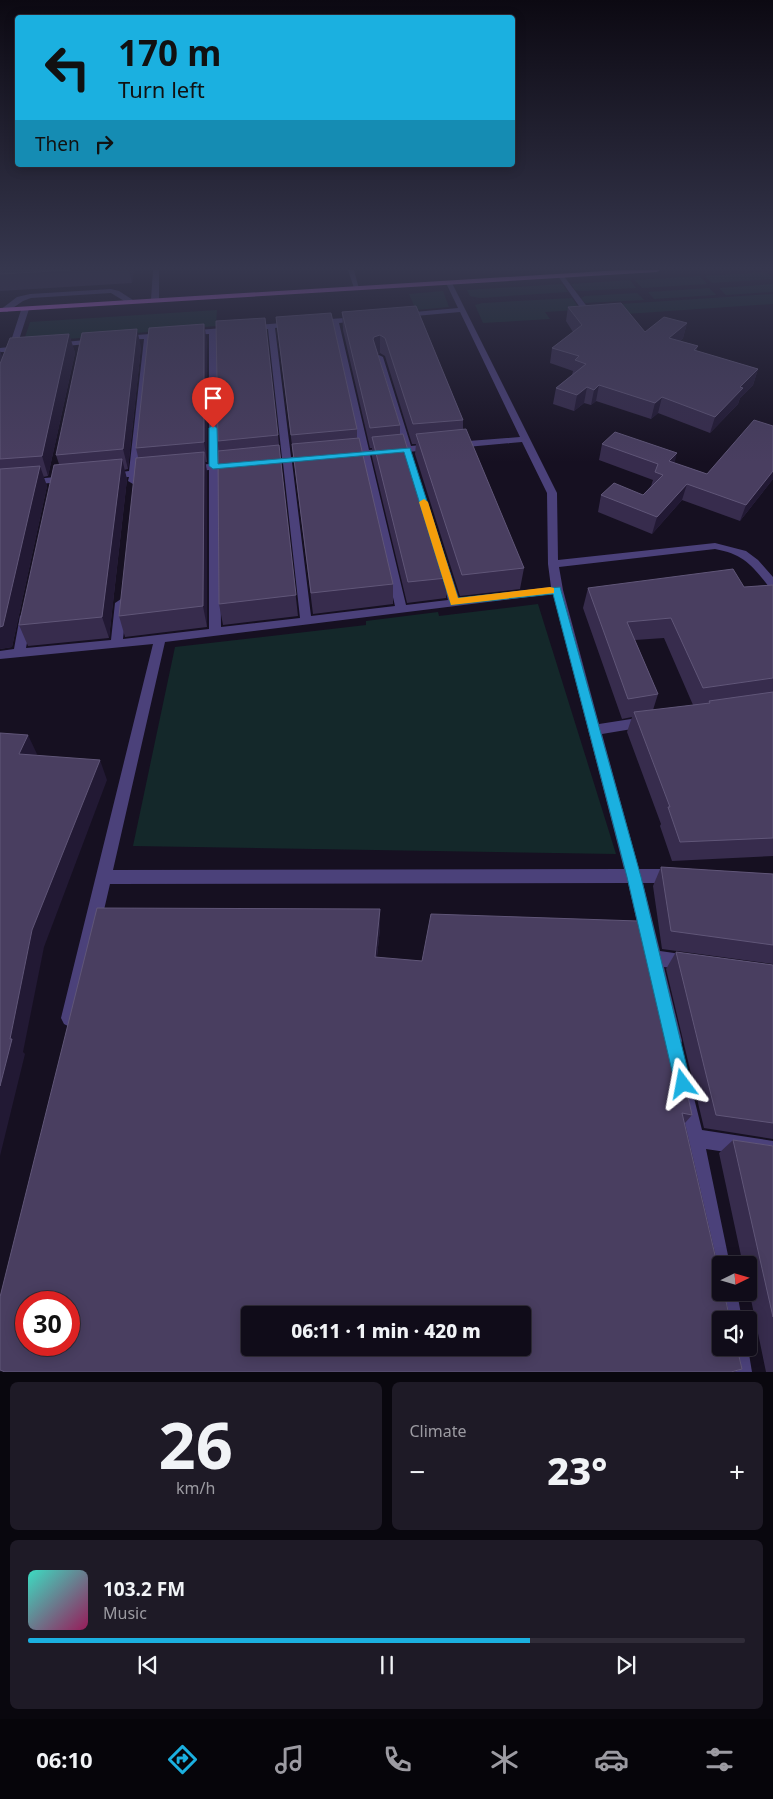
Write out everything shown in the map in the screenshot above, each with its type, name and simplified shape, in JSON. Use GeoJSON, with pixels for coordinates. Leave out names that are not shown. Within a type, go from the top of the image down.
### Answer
{"type":"FeatureCollection","features":[{"type":"Feature","properties":{"kind":"street"},"geometry":{"type":"LineString","coordinates":[[0,385],[17,334]]}},
{"type":"Feature","properties":{"kind":"street"},"geometry":{"type":"LineString","coordinates":[[110,340],[176,334]]}},
{"type":"Feature","properties":{"kind":"street"},"geometry":{"type":"LineString","coordinates":[[212,334],[215,632]]}},
{"type":"Feature","properties":{"kind":"street"},"geometry":{"type":"LineString","coordinates":[[272,334],[306,621]]}},
{"type":"Feature","properties":{"kind":"street"},"geometry":{"type":"LineString","coordinates":[[338,334],[401,609]]}},
{"type":"Feature","properties":{"kind":"street"},"geometry":{"type":"LineString","coordinates":[[474,334],[552,493],[553,564],[557,590],[634,877],[676,1052]]}},
{"type":"Feature","properties":{"kind":"street"},"geometry":{"type":"LineString","coordinates":[[132,492],[148,336]]}},
{"type":"Feature","properties":{"kind":"street"},"geometry":{"type":"LineString","coordinates":[[47,346],[82,347],[101,340]]}},
{"type":"Feature","properties":{"kind":"street"},"geometry":{"type":"LineString","coordinates":[[0,350],[30,347]]}},
{"type":"Feature","properties":{"kind":"street"},"geometry":{"type":"LineString","coordinates":[[379,357],[409,454]]}},
{"type":"Feature","properties":{"kind":"street"},"geometry":{"type":"LineString","coordinates":[[336,456],[366,453],[409,454],[442,446],[525,439]]}},
{"type":"Feature","properties":{"kind":"street"},"geometry":{"type":"LineString","coordinates":[[184,469],[316,458]]}},
{"type":"Feature","properties":{"kind":"street"},"geometry":{"type":"LineString","coordinates":[[94,477],[164,471]]}},
{"type":"Feature","properties":{"kind":"street"},"geometry":{"type":"LineString","coordinates":[[0,485],[74,479]]}},
{"type":"Feature","properties":{"kind":"street"},"geometry":{"type":"LineString","coordinates":[[553,564],[715,546],[735,549],[752,559],[773,584]]}},
{"type":"Feature","properties":{"kind":"street"},"geometry":{"type":"LineString","coordinates":[[440,555],[454,602]]}},
{"type":"Feature","properties":{"kind":"street"},"geometry":{"type":"LineString","coordinates":[[0,655],[160,639],[557,590]]}},
{"type":"Feature","properties":{"kind":"street"},"geometry":{"type":"LineString","coordinates":[[117,643],[122,596]]}},
{"type":"Feature","properties":{"kind":"street"},"geometry":{"type":"LineString","coordinates":[[19,653],[29,605]]}},
{"type":"Feature","properties":{"kind":"street"},"geometry":{"type":"LineString","coordinates":[[68,1029],[160,639]]}},
{"type":"Feature","properties":{"kind":"street"},"geometry":{"type":"LineString","coordinates":[[594,730],[660,720]]}},
{"type":"Feature","properties":{"kind":"street"},"geometry":{"type":"LineString","coordinates":[[104,877],[684,876]]}},
{"type":"Feature","properties":{"kind":"street"},"geometry":{"type":"LineString","coordinates":[[654,958],[704,964]]}},
{"type":"Feature","properties":{"kind":"street"},"geometry":{"type":"LineString","coordinates":[[682,1081],[718,1256]]}},
{"type":"Feature","properties":{"kind":"street"},"geometry":{"type":"LineString","coordinates":[[695,1138],[773,1150]]}},
{"type":"Feature","properties":{"kind":"street"},"geometry":{"type":"LineString","coordinates":[[739,1356],[742,1372]]}},
{"type":"Feature","properties":{"kind":"green space"},"geometry":{"type":"Polygon","coordinates":[[[26,334],[125,334],[23,343],[26,334]]]}},
{"type":"Feature","properties":{"kind":"green space"},"geometry":{"type":"Polygon","coordinates":[[[538,604],[616,854],[133,846],[175,647],[366,625],[366,621],[438,612],[439,616],[538,604]]]}},
{"type":"Feature","properties":{"kind":"building"},"geometry":{"type":"Polygon","coordinates":[[[69,334],[42,456],[0,459],[0,364],[10,338],[69,334]]]}},
{"type":"Feature","properties":{"kind":"building"},"geometry":{"type":"Polygon","coordinates":[[[82,334],[136,334],[123,449],[56,455],[82,334]]]}},
{"type":"Feature","properties":{"kind":"building"},"geometry":{"type":"Polygon","coordinates":[[[148,334],[204,334],[204,442],[136,448],[148,334]]]}},
{"type":"Feature","properties":{"kind":"building"},"geometry":{"type":"Polygon","coordinates":[[[216,334],[267,334],[278,435],[218,441],[216,334]]]}},
{"type":"Feature","properties":{"kind":"building"},"geometry":{"type":"Polygon","coordinates":[[[278,334],[336,334],[357,429],[291,435],[278,334]]]}},
{"type":"Feature","properties":{"kind":"building"},"geometry":{"type":"Polygon","coordinates":[[[347,334],[428,334],[463,420],[413,424],[385,338],[380,335],[373,339],[400,425],[370,428],[347,334]]]}},
{"type":"Feature","properties":{"kind":"building"},"geometry":{"type":"Polygon","coordinates":[[[570,334],[674,334],[669,338],[698,346],[694,350],[758,369],[740,387],[743,388],[715,417],[662,397],[655,403],[599,385],[594,390],[587,387],[577,395],[556,388],[586,364],[575,360],[579,356],[552,348],[570,334]]]}},
{"type":"Feature","properties":{"kind":"building"},"geometry":{"type":"Polygon","coordinates":[[[754,420],[773,426],[773,471],[746,505],[687,484],[657,517],[601,495],[614,483],[643,495],[663,475],[655,472],[658,464],[602,444],[615,432],[677,453],[669,461],[707,474],[754,420]]]}},
{"type":"Feature","properties":{"kind":"building"},"geometry":{"type":"Polygon","coordinates":[[[466,429],[524,568],[462,575],[416,434],[466,429]]]}},
{"type":"Feature","properties":{"kind":"building"},"geometry":{"type":"Polygon","coordinates":[[[403,434],[447,578],[408,582],[372,437],[403,434]]]}},
{"type":"Feature","properties":{"kind":"building"},"geometry":{"type":"Polygon","coordinates":[[[359,438],[393,584],[311,593],[292,444],[359,438]]]}},
{"type":"Feature","properties":{"kind":"building"},"geometry":{"type":"Polygon","coordinates":[[[279,445],[296,595],[219,604],[218,451],[279,445]]]}},
{"type":"Feature","properties":{"kind":"building"},"geometry":{"type":"Polygon","coordinates":[[[204,452],[203,606],[119,616],[136,458],[204,452]]]}},
{"type":"Feature","properties":{"kind":"building"},"geometry":{"type":"Polygon","coordinates":[[[122,459],[102,617],[19,625],[54,465],[122,459]]]}},
{"type":"Feature","properties":{"kind":"building"},"geometry":{"type":"Polygon","coordinates":[[[40,466],[3,626],[0,627],[0,469],[40,466]]]}},
{"type":"Feature","properties":{"kind":"building"},"geometry":{"type":"Polygon","coordinates":[[[733,569],[744,587],[773,585],[773,678],[703,688],[671,618],[627,622],[658,694],[628,699],[588,588],[733,569]]]}},
{"type":"Feature","properties":{"kind":"building"},"geometry":{"type":"Polygon","coordinates":[[[773,692],[773,838],[680,842],[668,807],[670,807],[634,712],[710,703],[709,701],[773,692]]]}},
{"type":"Feature","properties":{"kind":"building"},"geometry":{"type":"Polygon","coordinates":[[[0,733],[28,735],[19,754],[100,760],[32,930],[10,1039],[12,1039],[0,1086],[0,733]]]}},
{"type":"Feature","properties":{"kind":"building"},"geometry":{"type":"Polygon","coordinates":[[[661,867],[773,874],[773,945],[671,931],[661,867]]]}},
{"type":"Feature","properties":{"kind":"building"},"geometry":{"type":"Polygon","coordinates":[[[97,908],[380,909],[375,957],[422,961],[431,914],[638,921],[662,1026],[672,1024],[692,1115],[682,1113],[715,1256],[712,1256],[712,1301],[726,1301],[728,1311],[712,1311],[712,1356],[739,1356],[742,1369],[731,1372],[5,1372],[0,1370],[0,1297],[97,908]]]}},
{"type":"Feature","properties":{"kind":"building"},"geometry":{"type":"Polygon","coordinates":[[[676,952],[773,965],[773,1123],[716,1115],[676,952]]]}},
{"type":"Feature","properties":{"kind":"building"},"geometry":{"type":"Polygon","coordinates":[[[733,1140],[773,1146],[773,1317],[733,1140]]]}},
{"type":"Feature","properties":{"kind":"slow traffic"},"geometry":{"type":"LineString","coordinates":[[424,502],[454,602],[550,591]]}},
{"type":"Feature","properties":{"kind":"route"},"geometry":{"type":"LineString","coordinates":[[213,428],[213,466],[408,450],[454,602],[557,590],[634,877],[683,1084]]}}]}
